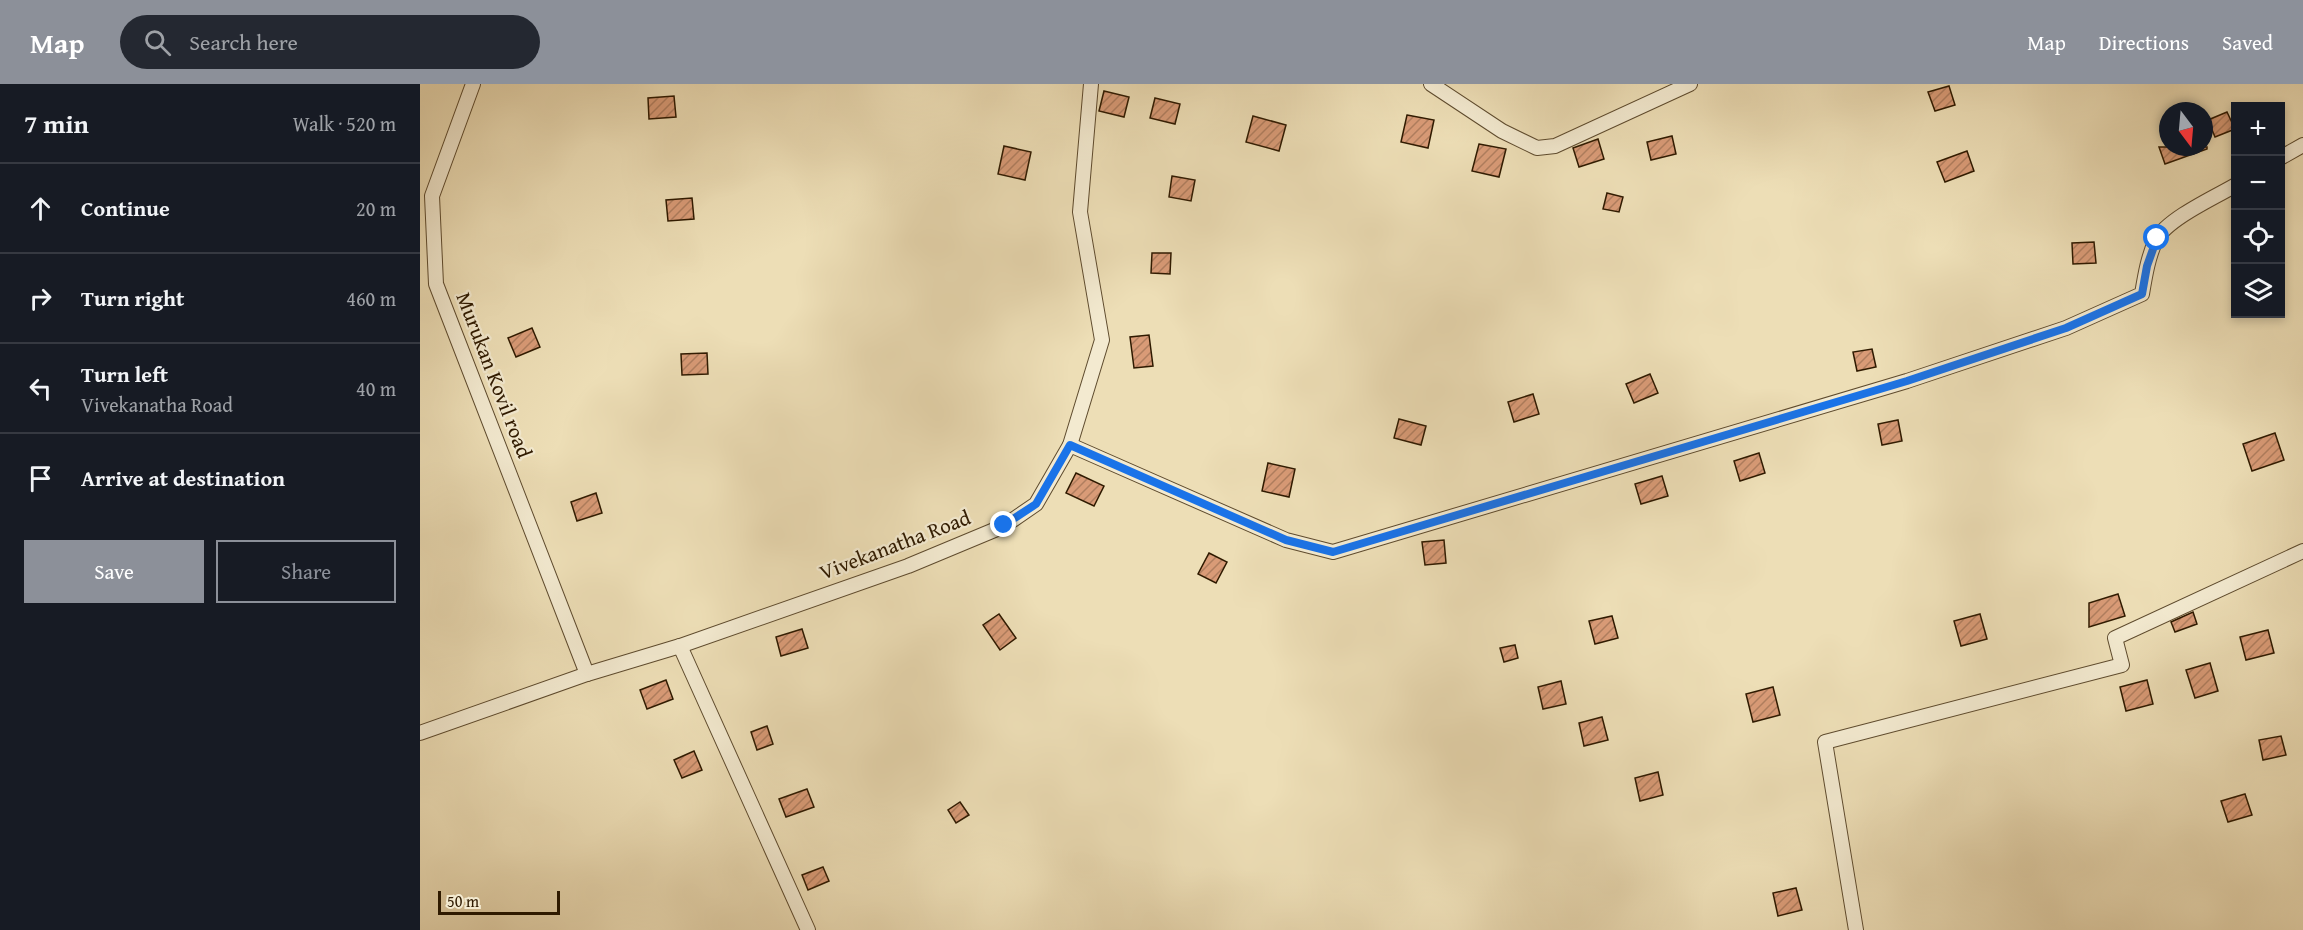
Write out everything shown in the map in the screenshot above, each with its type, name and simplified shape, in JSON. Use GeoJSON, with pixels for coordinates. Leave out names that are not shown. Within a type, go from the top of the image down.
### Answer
{"type":"FeatureCollection","features":[{"type":"Feature","properties":{"kind":"street","name":"Murukan Kovil road"},"geometry":{"type":"LineString","coordinates":[[473,84],[432,196],[436,284],[587,674]]}},
{"type":"Feature","properties":{"kind":"street","name":"Vivekanatha Road"},"geometry":{"type":"LineString","coordinates":[[420,733],[587,674],[680,646],[908,566],[1004,525],[1036,504],[1070,445],[1102,340],[1080,212],[1091,84]]}},
{"type":"Feature","properties":{"kind":"street"},"geometry":{"type":"LineString","coordinates":[[1431,84],[1502,131],[1537,148],[1556,146],[1690,84]]}},
{"type":"Feature","properties":{"kind":"street"},"geometry":{"type":"LineString","coordinates":[[2284,156],[2303,145]]}},
{"type":"Feature","properties":{"kind":"street"},"geometry":{"type":"LineString","coordinates":[[1070,445],[1286,540],[1333,552],[1907,381],[2066,328],[2142,294],[2147,266],[2157,238],[2177,219],[2231,187]]}},
{"type":"Feature","properties":{"kind":"street"},"geometry":{"type":"LineString","coordinates":[[1856,930],[1825,742],[2122,665],[2115,638],[2303,551]]}},
{"type":"Feature","properties":{"kind":"street"},"geometry":{"type":"LineString","coordinates":[[680,646],[808,930]]}},
{"type":"Feature","properties":{"kind":"building"},"geometry":{"type":"Polygon","coordinates":[[[1949,86],[1955,105],[1935,111],[1928,92],[1949,86]]]}},
{"type":"Feature","properties":{"kind":"building"},"geometry":{"type":"Polygon","coordinates":[[[1104,91],[1129,97],[1124,117],[1099,111],[1104,91]]]}},
{"type":"Feature","properties":{"kind":"building"},"geometry":{"type":"Polygon","coordinates":[[[674,96],[676,117],[649,119],[648,98],[674,96]]]}},
{"type":"Feature","properties":{"kind":"building"},"geometry":{"type":"Polygon","coordinates":[[[1155,98],[1180,104],[1175,124],[1150,118],[1155,98]]]}},
{"type":"Feature","properties":{"kind":"building"},"geometry":{"type":"Polygon","coordinates":[[[2227,112],[2231,120],[2231,131],[2215,137],[2213,118],[2227,112]]]}},
{"type":"Feature","properties":{"kind":"building"},"geometry":{"type":"Polygon","coordinates":[[[1407,115],[1434,120],[1428,148],[1401,142],[1407,115]]]}},
{"type":"Feature","properties":{"kind":"building"},"geometry":{"type":"Polygon","coordinates":[[[1253,116],[1286,125],[1279,151],[1246,142],[1253,116]]]}},
{"type":"Feature","properties":{"kind":"building"},"geometry":{"type":"Polygon","coordinates":[[[1672,136],[1676,154],[1651,160],[1647,142],[1672,136]]]}},
{"type":"Feature","properties":{"kind":"building"},"geometry":{"type":"Polygon","coordinates":[[[1598,139],[1604,159],[1579,167],[1573,148],[1598,139]]]}},
{"type":"Feature","properties":{"kind":"building"},"geometry":{"type":"Polygon","coordinates":[[[1479,144],[1506,149],[1499,177],[1472,171],[1479,144]]]}},
{"type":"Feature","properties":{"kind":"building"},"geometry":{"type":"Polygon","coordinates":[[[1004,146],[1031,152],[1025,180],[998,174],[1004,146]]]}},
{"type":"Feature","properties":{"kind":"building"},"geometry":{"type":"Polygon","coordinates":[[[1967,151],[1974,171],[1945,182],[1937,162],[1967,151]]]}},
{"type":"Feature","properties":{"kind":"building"},"geometry":{"type":"Polygon","coordinates":[[[2162,156],[2187,156],[2165,164],[2162,156]]]}},
{"type":"Feature","properties":{"kind":"building"},"geometry":{"type":"Polygon","coordinates":[[[1172,176],[1195,180],[1191,201],[1169,197],[1172,176]]]}},
{"type":"Feature","properties":{"kind":"building"},"geometry":{"type":"Polygon","coordinates":[[[1607,193],[1623,197],[1619,212],[1603,209],[1607,193]]]}},
{"type":"Feature","properties":{"kind":"building"},"geometry":{"type":"Polygon","coordinates":[[[692,198],[694,219],[668,221],[666,200],[692,198]]]}},
{"type":"Feature","properties":{"kind":"building"},"geometry":{"type":"Polygon","coordinates":[[[2094,242],[2096,263],[2073,264],[2072,243],[2094,242]]]}},
{"type":"Feature","properties":{"kind":"building"},"geometry":{"type":"Polygon","coordinates":[[[1152,253],[1171,253],[1170,274],[1151,273],[1152,253]]]}},
{"type":"Feature","properties":{"kind":"building"},"geometry":{"type":"Polygon","coordinates":[[[532,328],[540,347],[516,357],[508,338],[532,328]]]}},
{"type":"Feature","properties":{"kind":"building"},"geometry":{"type":"Polygon","coordinates":[[[1149,335],[1153,366],[1134,368],[1130,337],[1149,335]]]}},
{"type":"Feature","properties":{"kind":"building"},"geometry":{"type":"Polygon","coordinates":[[[1872,349],[1876,367],[1857,371],[1853,352],[1872,349]]]}},
{"type":"Feature","properties":{"kind":"building"},"geometry":{"type":"Polygon","coordinates":[[[707,353],[708,374],[682,375],[681,354],[707,353]]]}},
{"type":"Feature","properties":{"kind":"building"},"geometry":{"type":"Polygon","coordinates":[[[1650,374],[1658,393],[1634,403],[1626,384],[1650,374]]]}},
{"type":"Feature","properties":{"kind":"building"},"geometry":{"type":"Polygon","coordinates":[[[1533,394],[1539,414],[1514,422],[1508,402],[1533,394]]]}},
{"type":"Feature","properties":{"kind":"building"},"geometry":{"type":"Polygon","coordinates":[[[1399,419],[1426,426],[1421,445],[1394,438],[1399,419]]]}},
{"type":"Feature","properties":{"kind":"building"},"geometry":{"type":"Polygon","coordinates":[[[1898,420],[1902,441],[1882,445],[1878,424],[1898,420]]]}},
{"type":"Feature","properties":{"kind":"building"},"geometry":{"type":"Polygon","coordinates":[[[2275,433],[2284,460],[2252,471],[2243,444],[2275,433]]]}},
{"type":"Feature","properties":{"kind":"building"},"geometry":{"type":"Polygon","coordinates":[[[1759,453],[1765,473],[1740,481],[1734,461],[1759,453]]]}},
{"type":"Feature","properties":{"kind":"building"},"geometry":{"type":"Polygon","coordinates":[[[1268,463],[1295,469],[1289,497],[1262,491],[1268,463]]]}},
{"type":"Feature","properties":{"kind":"building"},"geometry":{"type":"Polygon","coordinates":[[[1076,473],[1104,486],[1094,506],[1066,493],[1076,473]]]}},
{"type":"Feature","properties":{"kind":"building"},"geometry":{"type":"Polygon","coordinates":[[[1662,476],[1668,496],[1641,504],[1635,484],[1662,476]]]}},
{"type":"Feature","properties":{"kind":"building"},"geometry":{"type":"Polygon","coordinates":[[[596,493],[602,513],[577,521],[571,502],[596,493]]]}},
{"type":"Feature","properties":{"kind":"building"},"geometry":{"type":"Polygon","coordinates":[[[1444,540],[1446,563],[1425,565],[1422,542],[1444,540]]]}},
{"type":"Feature","properties":{"kind":"building"},"geometry":{"type":"Polygon","coordinates":[[[1209,553],[1227,562],[1216,583],[1198,574],[1209,553]]]}},
{"type":"Feature","properties":{"kind":"building"},"geometry":{"type":"Polygon","coordinates":[[[2118,594],[2125,616],[2089,627],[2089,603],[2118,594]]]}},
{"type":"Feature","properties":{"kind":"building"},"geometry":{"type":"Polygon","coordinates":[[[2193,612],[2197,624],[2175,632],[2171,622],[2193,612]]]}},
{"type":"Feature","properties":{"kind":"building"},"geometry":{"type":"Polygon","coordinates":[[[999,614],[1016,638],[1000,650],[983,625],[999,614]]]}},
{"type":"Feature","properties":{"kind":"building"},"geometry":{"type":"Polygon","coordinates":[[[1980,614],[1987,639],[1961,646],[1954,621],[1980,614]]]}},
{"type":"Feature","properties":{"kind":"building"},"geometry":{"type":"Polygon","coordinates":[[[1612,616],[1618,638],[1595,644],[1589,621],[1612,616]]]}},
{"type":"Feature","properties":{"kind":"building"},"geometry":{"type":"Polygon","coordinates":[[[802,629],[808,648],[781,656],[776,637],[802,629]]]}},
{"type":"Feature","properties":{"kind":"building"},"geometry":{"type":"Polygon","coordinates":[[[2268,630],[2274,653],[2246,660],[2240,637],[2268,630]]]}},
{"type":"Feature","properties":{"kind":"building"},"geometry":{"type":"Polygon","coordinates":[[[1515,645],[1518,658],[1504,662],[1500,648],[1515,645]]]}},
{"type":"Feature","properties":{"kind":"building"},"geometry":{"type":"Polygon","coordinates":[[[2210,663],[2218,691],[2195,698],[2186,670],[2210,663]]]}},
{"type":"Feature","properties":{"kind":"building"},"geometry":{"type":"Polygon","coordinates":[[[666,680],[673,699],[647,709],[640,690],[666,680]]]}},
{"type":"Feature","properties":{"kind":"building"},"geometry":{"type":"Polygon","coordinates":[[[2147,680],[2153,704],[2126,711],[2120,687],[2147,680]]]}},
{"type":"Feature","properties":{"kind":"building"},"geometry":{"type":"Polygon","coordinates":[[[1561,681],[1566,704],[1543,709],[1538,687],[1561,681]]]}},
{"type":"Feature","properties":{"kind":"building"},"geometry":{"type":"Polygon","coordinates":[[[1773,687],[1780,715],[1753,722],[1746,694],[1773,687]]]}},
{"type":"Feature","properties":{"kind":"building"},"geometry":{"type":"Polygon","coordinates":[[[1602,717],[1608,740],[1584,746],[1579,723],[1602,717]]]}},
{"type":"Feature","properties":{"kind":"building"},"geometry":{"type":"Polygon","coordinates":[[[767,726],[773,744],[757,750],[751,732],[767,726]]]}},
{"type":"Feature","properties":{"kind":"building"},"geometry":{"type":"Polygon","coordinates":[[[2281,736],[2286,755],[2263,760],[2259,740],[2281,736]]]}},
{"type":"Feature","properties":{"kind":"building"},"geometry":{"type":"Polygon","coordinates":[[[694,751],[702,770],[682,778],[674,760],[694,751]]]}},
{"type":"Feature","properties":{"kind":"building"},"geometry":{"type":"Polygon","coordinates":[[[1658,772],[1663,795],[1640,801],[1635,778],[1658,772]]]}},
{"type":"Feature","properties":{"kind":"building"},"geometry":{"type":"Polygon","coordinates":[[[807,789],[814,807],[786,817],[779,799],[807,789]]]}},
{"type":"Feature","properties":{"kind":"building"},"geometry":{"type":"Polygon","coordinates":[[[2245,794],[2252,815],[2228,822],[2221,801],[2245,794]]]}},
{"type":"Feature","properties":{"kind":"building"},"geometry":{"type":"Polygon","coordinates":[[[960,802],[969,815],[956,823],[948,810],[960,802]]]}},
{"type":"Feature","properties":{"kind":"building"},"geometry":{"type":"Polygon","coordinates":[[[823,867],[829,881],[808,890],[802,875],[823,867]]]}},
{"type":"Feature","properties":{"kind":"building"},"geometry":{"type":"Polygon","coordinates":[[[1796,888],[1802,910],[1778,916],[1773,893],[1796,888]]]}},
{"type":"Feature","properties":{"kind":"route"},"geometry":{"type":"LineString","coordinates":[[1004,525],[1036,504],[1070,445],[1286,540],[1333,552],[1907,381],[2066,328],[2142,294],[2147,266],[2157,238]]}}]}
